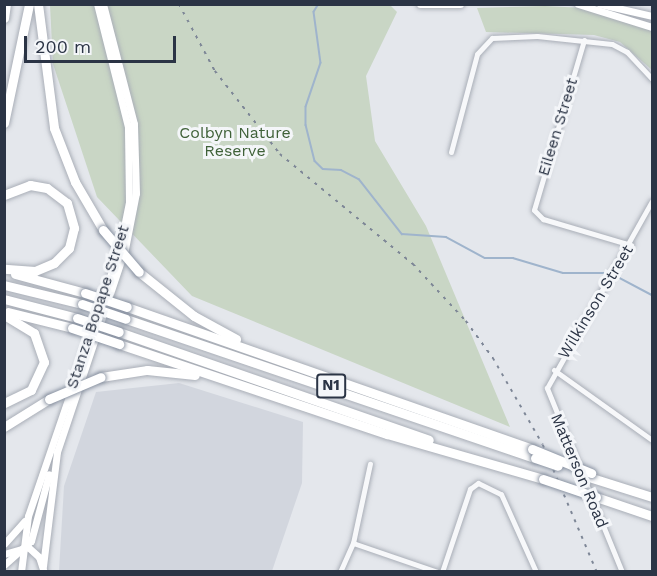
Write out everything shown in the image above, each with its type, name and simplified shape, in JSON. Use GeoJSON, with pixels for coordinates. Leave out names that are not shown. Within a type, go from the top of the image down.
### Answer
{"type":"FeatureCollection","features":[{"type":"Feature","properties":{"kind":"highway"},"geometry":{"type":"LineString","coordinates":[[4,18],[6,4]]}},
{"type":"Feature","properties":{"kind":"highway"},"geometry":{"type":"LineString","coordinates":[[4,123],[29,4]]}},
{"type":"Feature","properties":{"kind":"highway"},"geometry":{"type":"LineString","coordinates":[[39,4],[54,128],[75,182],[103,230],[140,272],[217,329],[330,376],[533,454]]}},
{"type":"Feature","properties":{"kind":"highway"},"geometry":{"type":"LineString","coordinates":[[4,195],[30,185],[52,191],[70,209],[74,235],[64,255],[48,267],[4,270]]}},
{"type":"Feature","properties":{"kind":"highway"},"geometry":{"type":"LineString","coordinates":[[4,270],[85,293],[330,376]]}},
{"type":"Feature","properties":{"kind":"highway","name":"N1"},"geometry":{"type":"LineString","coordinates":[[4,285],[82,304],[533,454],[652,497]]}},
{"type":"Feature","properties":{"kind":"highway","name":"N1"},"geometry":{"type":"LineString","coordinates":[[4,299],[77,318],[119,332],[652,516]]}},
{"type":"Feature","properties":{"kind":"highway"},"geometry":{"type":"LineString","coordinates":[[4,313],[72,328],[272,396],[525,473]]}},
{"type":"Feature","properties":{"kind":"highway"},"geometry":{"type":"LineString","coordinates":[[4,313],[37,336],[44,362],[34,387],[4,403]]}},
{"type":"Feature","properties":{"kind":"highway"},"geometry":{"type":"LineString","coordinates":[[4,427],[49,399],[101,377],[132,371],[172,371],[272,396]]}},
{"type":"Feature","properties":{"kind":"main road","name":"Stanza Bopape Street"},"geometry":{"type":"LineString","coordinates":[[21,571],[28,516],[120,247],[129,202],[128,127],[97,4]]}},
{"type":"Feature","properties":{"kind":"main road","name":"Stanza Bopape Street"},"geometry":{"type":"LineString","coordinates":[[43,569],[57,452],[125,249],[136,193],[134,124],[103,4]]}},
{"type":"Feature","properties":{"kind":"main road"},"geometry":{"type":"LineString","coordinates":[[420,4],[460,4]]}},
{"type":"Feature","properties":{"kind":"main road"},"geometry":{"type":"LineString","coordinates":[[578,4],[652,27]]}},
{"type":"Feature","properties":{"kind":"main road"},"geometry":{"type":"LineString","coordinates":[[600,4],[652,16]]}},
{"type":"Feature","properties":{"kind":"main road"},"geometry":{"type":"LineString","coordinates":[[4,565],[24,549],[57,452]]}},
{"type":"Feature","properties":{"kind":"main road"},"geometry":{"type":"LineString","coordinates":[[4,544],[28,516]]}},
{"type":"Feature","properties":{"kind":"main road"},"geometry":{"type":"LineString","coordinates":[[4,554],[24,549]]}},
{"type":"Feature","properties":{"kind":"main road"},"geometry":{"type":"LineString","coordinates":[[24,549],[43,569]]}},
{"type":"Feature","properties":{"kind":"street"},"geometry":{"type":"LineString","coordinates":[[450,152],[477,54],[488,40],[537,36],[584,40],[621,48],[652,79]]}},
{"type":"Feature","properties":{"kind":"street","name":"Eileen Street"},"geometry":{"type":"LineString","coordinates":[[584,40],[534,207],[536,214],[631,245]]}},
{"type":"Feature","properties":{"kind":"street","name":"Wilkinson Street"},"geometry":{"type":"LineString","coordinates":[[554,370],[631,245],[652,201]]}},
{"type":"Feature","properties":{"kind":"street"},"geometry":{"type":"LineString","coordinates":[[554,370],[652,440]]}},
{"type":"Feature","properties":{"kind":"street","name":"Matterson Road"},"geometry":{"type":"LineString","coordinates":[[554,370],[548,397],[621,572]]}},
{"type":"Feature","properties":{"kind":"street"},"geometry":{"type":"LineString","coordinates":[[340,572],[353,543],[370,464]]}},
{"type":"Feature","properties":{"kind":"street"},"geometry":{"type":"LineString","coordinates":[[442,572],[473,484],[494,487],[501,494],[536,572]]}},
{"type":"Feature","properties":{"kind":"street"},"geometry":{"type":"LineString","coordinates":[[353,543],[437,572]]}},
{"type":"Feature","properties":{"kind":"shaded area"},"geometry":{"type":"Polygon","coordinates":[[[179,383],[303,422],[302,483],[272,571],[59,571],[64,486],[96,392],[179,383]]]}},
{"type":"Feature","properties":{"kind":"green space","name":"Colbyn Nature Reserve"},"geometry":{"type":"Polygon","coordinates":[[[389,4],[397,12],[366,76],[375,141],[426,226],[510,427],[192,296],[97,197],[53,64],[50,5],[389,4]]]}},
{"type":"Feature","properties":{"kind":"green space"},"geometry":{"type":"Polygon","coordinates":[[[545,6],[584,8],[652,31],[652,70],[620,42],[594,35],[486,32],[477,8],[545,6]]]}},
{"type":"Feature","properties":{"kind":"waterway"},"geometry":{"type":"LineString","coordinates":[[319,4],[314,12],[321,63],[306,107],[306,125],[315,161],[323,169],[341,170],[359,179],[402,234],[446,237],[485,258],[513,258],[563,273],[609,273]]}},
{"type":"Feature","properties":{"kind":"waterway"},"geometry":{"type":"LineString","coordinates":[[614,275],[652,295]]}},
{"type":"Feature","properties":{"kind":"railway"},"geometry":{"type":"LineString","coordinates":[[179,4],[215,71],[280,154],[413,264],[466,321],[493,358],[543,445],[597,572]]}}]}
